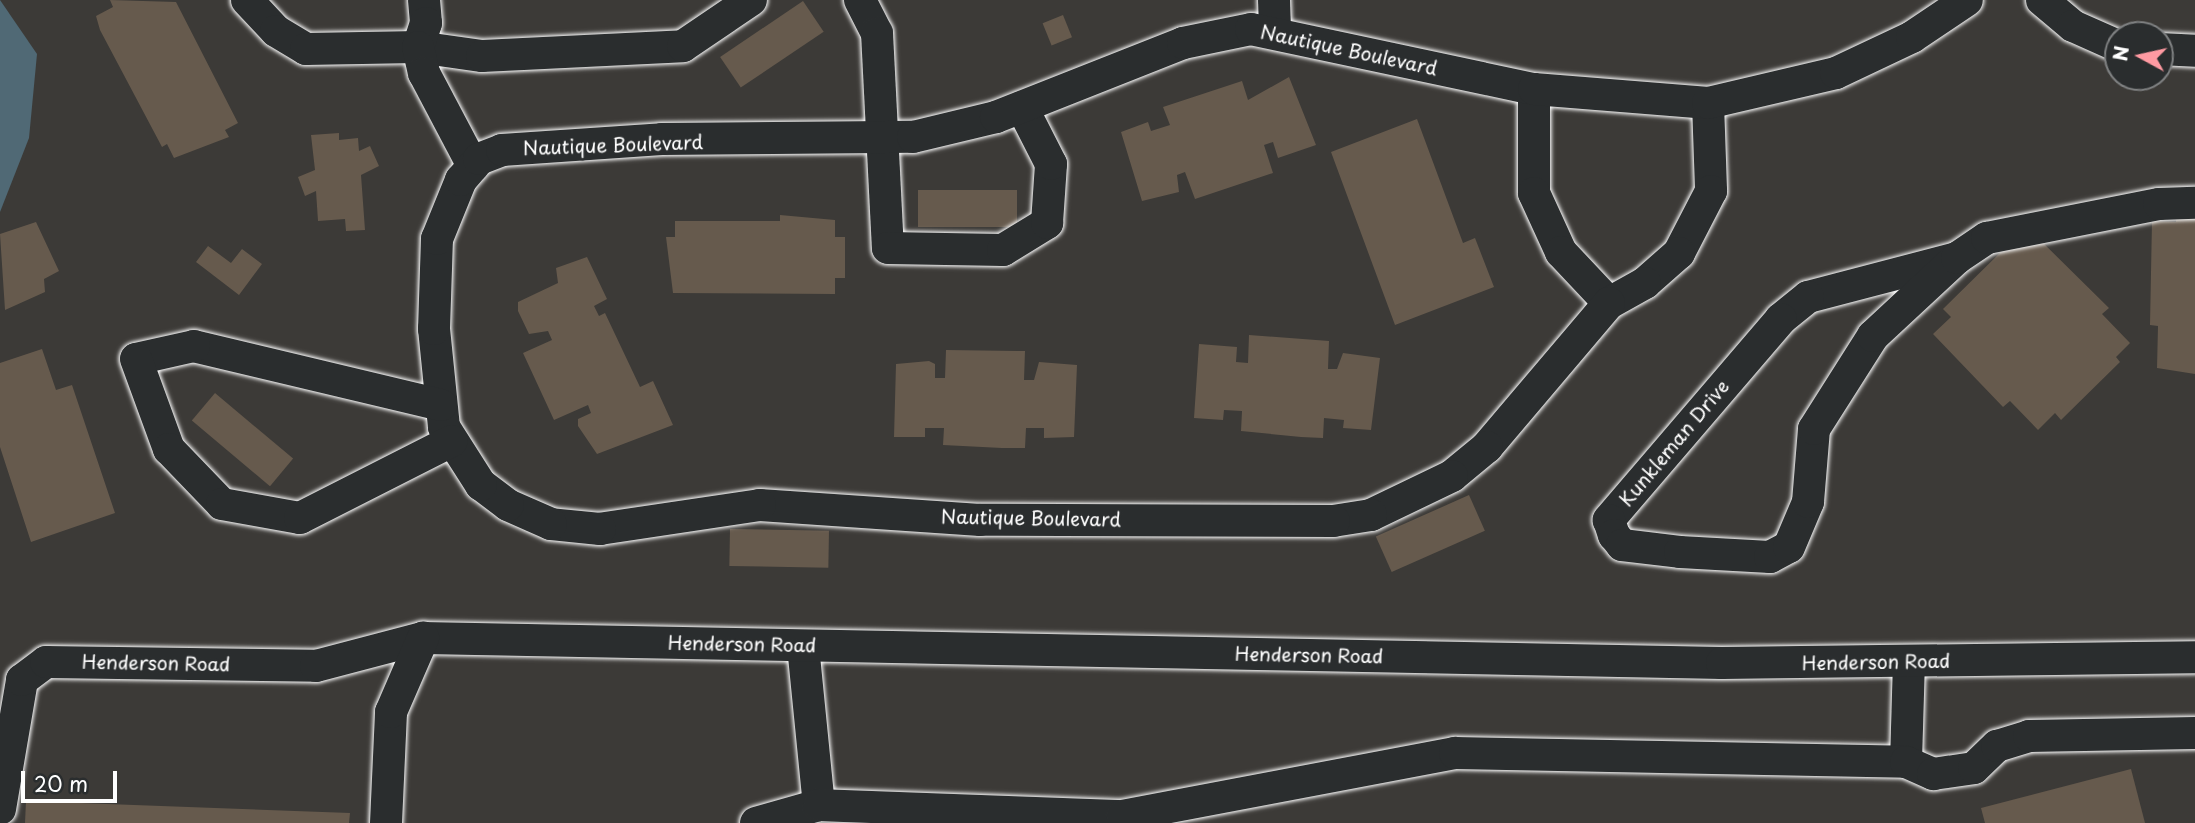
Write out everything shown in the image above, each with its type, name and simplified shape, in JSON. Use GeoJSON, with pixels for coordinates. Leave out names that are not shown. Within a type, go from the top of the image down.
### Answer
{"type":"FeatureCollection","features":[{"type":"Feature","properties":{"kind":"street"},"geometry":{"type":"LineString","coordinates":[[247,0],[276,31],[306,49],[418,47],[482,55],[683,46],[751,0]]}},
{"type":"Feature","properties":{"kind":"street"},"geometry":{"type":"LineString","coordinates":[[424,0],[426,23],[418,47],[438,104],[473,166]]}},
{"type":"Feature","properties":{"kind":"street"},"geometry":{"type":"LineString","coordinates":[[860,0],[877,33],[888,140],[888,248],[1003,250],[1047,223],[1051,164],[1022,107]]}},
{"type":"Feature","properties":{"kind":"street"},"geometry":{"type":"LineString","coordinates":[[1275,0],[1275,32]]}},
{"type":"Feature","properties":{"kind":"street","name":"Nautique Boulevard"},"geometry":{"type":"LineString","coordinates":[[1707,103],[1711,191],[1696,224],[1663,270],[1609,303],[1487,447],[1452,476],[1371,515],[1334,521],[981,520],[760,505],[600,529],[551,524],[508,505],[481,485],[452,441],[441,405],[434,329],[437,239],[445,206],[473,166],[502,150],[541,144],[888,140],[958,130],[1183,43],[1251,30],[1275,32],[1534,89],[1707,103],[1836,73],[1912,37],[1968,0]]}},
{"type":"Feature","properties":{"kind":"street"},"geometry":{"type":"LineString","coordinates":[[2042,0],[2073,26],[2104,40]]}},
{"type":"Feature","properties":{"kind":"street"},"geometry":{"type":"LineString","coordinates":[[1534,89],[1534,193],[1561,252],[1609,303]]}},
{"type":"Feature","properties":{"kind":"street","name":"Kunkleman Drive"},"geometry":{"type":"LineString","coordinates":[[1957,258],[1808,297],[1773,328],[1609,520],[1614,535],[1622,545],[1680,552],[1770,557],[1789,547],[1808,502],[1814,429],[1872,336],[1957,258],[1987,238],[2159,204],[2195,203]]}},
{"type":"Feature","properties":{"kind":"street"},"geometry":{"type":"LineString","coordinates":[[441,405],[194,346],[136,359],[169,449],[222,504],[300,518],[452,441]]}},
{"type":"Feature","properties":{"kind":"street"},"geometry":{"type":"LineString","coordinates":[[386,823],[391,712],[423,638]]}},
{"type":"Feature","properties":{"kind":"street","name":"Henderson Road"},"geometry":{"type":"LineString","coordinates":[[0,809],[22,680],[46,662],[316,666],[423,638],[1909,662],[2195,657]]}},
{"type":"Feature","properties":{"kind":"street"},"geometry":{"type":"LineString","coordinates":[[803,646],[819,805]]}},
{"type":"Feature","properties":{"kind":"street"},"geometry":{"type":"LineString","coordinates":[[1906,762],[1909,662]]}},
{"type":"Feature","properties":{"kind":"street"},"geometry":{"type":"LineString","coordinates":[[756,823],[819,805],[1122,816],[1455,753],[1906,762],[1933,774],[1974,768],[1997,746],[2029,736],[2195,733]]}},
{"type":"Feature","properties":{"kind":"water"},"geometry":{"type":"Polygon","coordinates":[[[0,0],[37,54],[29,138],[0,212],[0,0]]]}},
{"type":"Feature","properties":{"kind":"building"},"geometry":{"type":"Polygon","coordinates":[[[110,0],[176,2],[238,123],[225,130],[229,137],[174,158],[167,144],[162,147],[100,30],[96,16],[113,7],[110,0]]]}},
{"type":"Feature","properties":{"kind":"building"},"geometry":{"type":"Polygon","coordinates":[[[803,1],[824,32],[741,88],[720,57],[803,1]]]}},
{"type":"Feature","properties":{"kind":"building"},"geometry":{"type":"Polygon","coordinates":[[[1063,15],[1072,37],[1052,45],[1043,23],[1063,15]]]}},
{"type":"Feature","properties":{"kind":"building"},"geometry":{"type":"Polygon","coordinates":[[[1289,77],[1316,145],[1278,158],[1273,142],[1264,145],[1273,173],[1195,199],[1185,172],[1177,175],[1179,192],[1142,201],[1121,132],[1148,122],[1151,131],[1170,125],[1163,107],[1242,81],[1248,100],[1289,77]]]}},
{"type":"Feature","properties":{"kind":"building"},"geometry":{"type":"Polygon","coordinates":[[[1417,119],[1463,243],[1475,238],[1494,287],[1395,325],[1331,152],[1417,119]]]}},
{"type":"Feature","properties":{"kind":"building"},"geometry":{"type":"Polygon","coordinates":[[[339,133],[339,140],[358,138],[359,151],[370,146],[379,166],[361,175],[365,230],[346,231],[345,219],[318,221],[316,191],[305,196],[298,177],[315,170],[311,135],[339,133]]]}},
{"type":"Feature","properties":{"kind":"building"},"geometry":{"type":"Polygon","coordinates":[[[918,190],[1017,190],[1017,227],[918,227],[918,190]]]}},
{"type":"Feature","properties":{"kind":"building"},"geometry":{"type":"Polygon","coordinates":[[[2176,208],[2195,208],[2195,374],[2157,368],[2158,326],[2150,325],[2152,221],[2176,222],[2176,208]]]}},
{"type":"Feature","properties":{"kind":"building"},"geometry":{"type":"Polygon","coordinates":[[[780,215],[835,220],[835,237],[845,237],[845,278],[835,278],[835,294],[673,293],[666,237],[675,237],[675,221],[780,221],[780,215]]]}},
{"type":"Feature","properties":{"kind":"building"},"geometry":{"type":"Polygon","coordinates":[[[36,222],[59,271],[44,279],[45,292],[5,310],[0,234],[36,222]]]}},
{"type":"Feature","properties":{"kind":"building"},"geometry":{"type":"Polygon","coordinates":[[[2034,234],[2109,308],[2102,314],[2130,343],[2116,357],[2120,362],[2061,420],[2055,413],[2038,430],[2010,401],[2003,407],[1933,334],[1951,317],[1943,309],[2012,241],[2019,249],[2034,234]]]}},
{"type":"Feature","properties":{"kind":"building"},"geometry":{"type":"Polygon","coordinates":[[[208,246],[231,263],[242,249],[262,264],[239,295],[196,262],[208,246]]]}},
{"type":"Feature","properties":{"kind":"building"},"geometry":{"type":"Polygon","coordinates":[[[587,257],[607,299],[594,306],[599,316],[605,313],[640,387],[653,381],[673,425],[597,454],[578,426],[578,419],[591,413],[588,405],[554,420],[523,353],[552,340],[548,331],[529,334],[518,311],[518,302],[558,283],[556,268],[587,257]]]}},
{"type":"Feature","properties":{"kind":"building"},"geometry":{"type":"Polygon","coordinates":[[[1249,335],[1329,341],[1328,369],[1337,369],[1343,353],[1380,358],[1371,430],[1343,428],[1344,420],[1324,418],[1323,438],[1301,437],[1241,431],[1242,411],[1224,410],[1223,420],[1194,418],[1199,344],[1237,347],[1236,362],[1248,363],[1249,335]]]}},
{"type":"Feature","properties":{"kind":"building"},"geometry":{"type":"Polygon","coordinates":[[[42,349],[56,390],[72,385],[115,513],[31,542],[0,447],[0,363],[42,349]]]}},
{"type":"Feature","properties":{"kind":"building"},"geometry":{"type":"Polygon","coordinates":[[[946,350],[1025,351],[1024,380],[1034,380],[1039,362],[1077,365],[1074,437],[1044,438],[1044,428],[1026,428],[1025,448],[1002,448],[943,445],[944,428],[925,428],[925,437],[894,437],[896,364],[929,361],[935,364],[935,378],[945,378],[946,350]]]}},
{"type":"Feature","properties":{"kind":"building"},"geometry":{"type":"Polygon","coordinates":[[[215,393],[293,459],[270,486],[192,421],[215,393]]]}},
{"type":"Feature","properties":{"kind":"building"},"geometry":{"type":"Polygon","coordinates":[[[1469,495],[1485,531],[1392,572],[1376,536],[1469,495]]]}},
{"type":"Feature","properties":{"kind":"building"},"geometry":{"type":"Polygon","coordinates":[[[730,529],[829,531],[828,568],[729,566],[730,529]]]}},
{"type":"Feature","properties":{"kind":"building"},"geometry":{"type":"Polygon","coordinates":[[[2131,769],[2145,823],[1985,823],[1981,808],[2131,769]]]}},
{"type":"Feature","properties":{"kind":"building"},"geometry":{"type":"Polygon","coordinates":[[[26,801],[350,813],[349,823],[25,823],[26,801]]]}}]}
